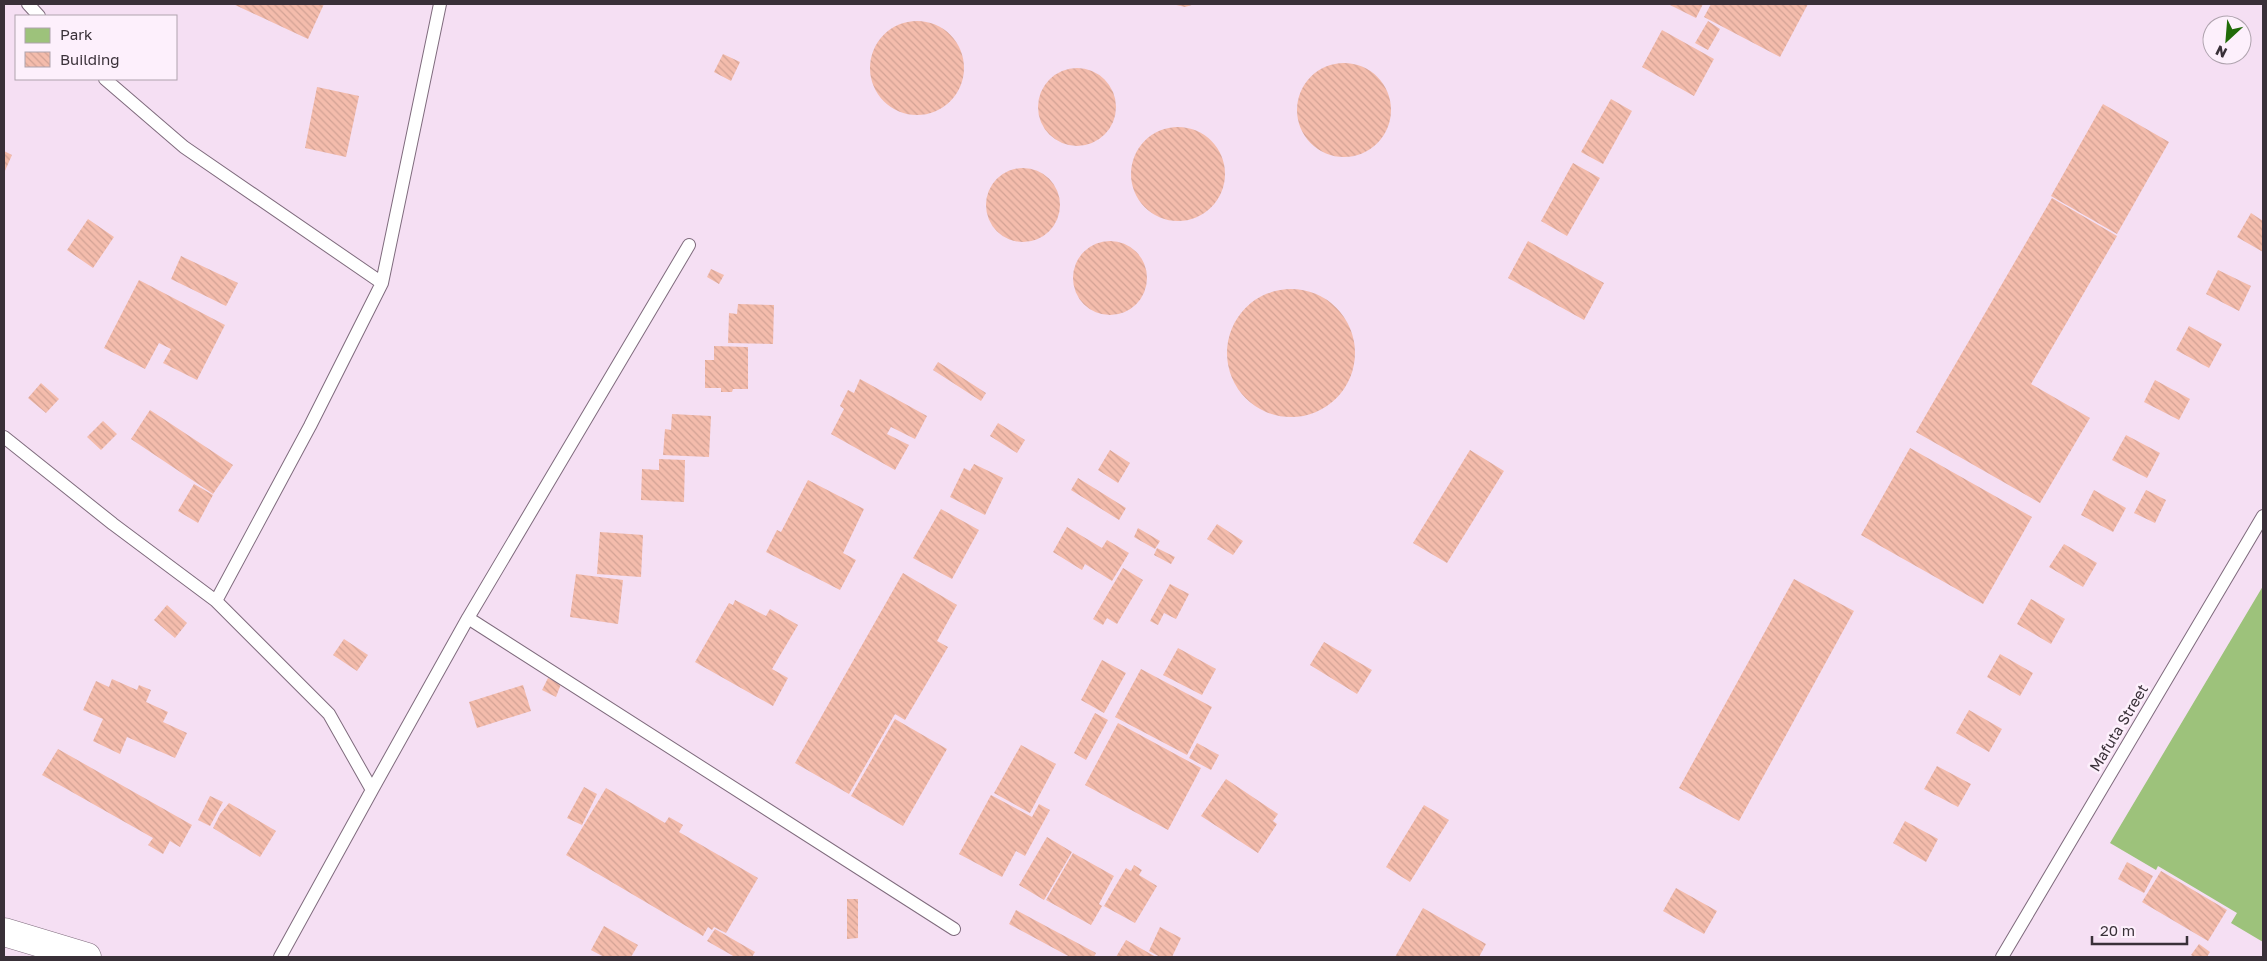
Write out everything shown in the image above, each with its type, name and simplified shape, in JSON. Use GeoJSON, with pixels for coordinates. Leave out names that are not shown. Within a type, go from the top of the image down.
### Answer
{"type":"FeatureCollection","features":[{"type":"Feature","properties":{"kind":"highway"},"geometry":{"type":"LineString","coordinates":[[4,932],[87,957]]}},
{"type":"Feature","properties":{"kind":"lane"},"geometry":{"type":"LineString","coordinates":[[28,4],[38,15]]}},
{"type":"Feature","properties":{"kind":"lane"},"geometry":{"type":"LineString","coordinates":[[216,601],[310,426],[382,282],[440,4]]}},
{"type":"Feature","properties":{"kind":"lane"},"geometry":{"type":"LineString","coordinates":[[106,80],[184,147],[382,282]]}},
{"type":"Feature","properties":{"kind":"lane"},"geometry":{"type":"LineString","coordinates":[[280,957],[468,618],[689,245]]}},
{"type":"Feature","properties":{"kind":"lane"},"geometry":{"type":"LineString","coordinates":[[4,437],[112,524],[216,601],[329,714],[372,790]]}},
{"type":"Feature","properties":{"kind":"lane","name":"Mafuta Street"},"geometry":{"type":"LineString","coordinates":[[2002,957],[2263,516]]}},
{"type":"Feature","properties":{"kind":"lane"},"geometry":{"type":"LineString","coordinates":[[468,618],[954,929]]}},
{"type":"Feature","properties":{"kind":"green space"},"geometry":{"type":"Polygon","coordinates":[[[2263,586],[2263,942],[2231,923],[2237,913],[2158,866],[2156,870],[2110,843],[2263,586]]]}},
{"type":"Feature","properties":{"kind":"building"},"geometry":{"type":"Polygon","coordinates":[[[233,4],[324,4],[308,39],[233,4]]]}},
{"type":"Feature","properties":{"kind":"building"},"geometry":{"type":"Polygon","coordinates":[[[1172,4],[1195,4],[1185,7],[1172,4]]]}},
{"type":"Feature","properties":{"kind":"building"},"geometry":{"type":"Polygon","coordinates":[[[1668,4],[1703,4],[1696,18],[1668,4]]]}},
{"type":"Feature","properties":{"kind":"building"},"geometry":{"type":"Polygon","coordinates":[[[1711,4],[1808,4],[1780,57],[1704,17],[1711,4]]]}},
{"type":"Feature","properties":{"kind":"building"},"geometry":{"type":"Polygon","coordinates":[[[917,21],[935,25],[950,35],[960,50],[964,68],[960,86],[950,101],[935,111],[917,115],[899,111],[884,101],[874,86],[870,68],[874,50],[884,35],[899,25],[917,21]]]}},
{"type":"Feature","properties":{"kind":"building"},"geometry":{"type":"Polygon","coordinates":[[[1708,21],[1720,29],[1708,50],[1695,43],[1708,21]]]}},
{"type":"Feature","properties":{"kind":"building"},"geometry":{"type":"Polygon","coordinates":[[[1662,30],[1714,59],[1694,96],[1642,67],[1662,30]]]}},
{"type":"Feature","properties":{"kind":"building"},"geometry":{"type":"Polygon","coordinates":[[[723,54],[740,62],[731,81],[714,72],[723,54]]]}},
{"type":"Feature","properties":{"kind":"building"},"geometry":{"type":"Polygon","coordinates":[[[1344,63],[1362,67],[1377,77],[1387,92],[1391,110],[1387,128],[1377,143],[1362,153],[1344,157],[1326,153],[1311,143],[1301,128],[1297,110],[1301,92],[1311,77],[1326,67],[1344,63]]]}},
{"type":"Feature","properties":{"kind":"building"},"geometry":{"type":"Polygon","coordinates":[[[1077,68],[1092,71],[1105,79],[1113,92],[1116,107],[1113,122],[1105,135],[1092,143],[1077,146],[1062,143],[1049,135],[1041,122],[1038,107],[1041,92],[1049,79],[1062,71],[1077,68]]]}},
{"type":"Feature","properties":{"kind":"building"},"geometry":{"type":"Polygon","coordinates":[[[317,87],[359,96],[346,157],[305,148],[317,87]]]}},
{"type":"Feature","properties":{"kind":"building"},"geometry":{"type":"Polygon","coordinates":[[[1611,99],[1632,111],[1603,164],[1581,152],[1611,99]]]}},
{"type":"Feature","properties":{"kind":"building"},"geometry":{"type":"Polygon","coordinates":[[[2103,104],[2169,142],[2117,234],[2051,196],[2103,104]]]}},
{"type":"Feature","properties":{"kind":"building"},"geometry":{"type":"Polygon","coordinates":[[[1178,127],[1196,131],[1211,141],[1221,156],[1225,174],[1221,192],[1211,207],[1196,217],[1178,221],[1160,217],[1145,207],[1135,192],[1131,174],[1135,156],[1145,141],[1160,131],[1178,127]]]}},
{"type":"Feature","properties":{"kind":"building"},"geometry":{"type":"Polygon","coordinates":[[[4,151],[12,155],[4,173],[4,151]]]}},
{"type":"Feature","properties":{"kind":"building"},"geometry":{"type":"Polygon","coordinates":[[[1573,163],[1600,178],[1567,236],[1541,221],[1573,163]]]}},
{"type":"Feature","properties":{"kind":"building"},"geometry":{"type":"Polygon","coordinates":[[[1023,168],[1037,171],[1049,179],[1057,191],[1060,205],[1057,219],[1049,231],[1037,239],[1023,242],[1009,239],[997,231],[989,219],[986,205],[989,191],[997,179],[1009,171],[1023,168]]]}},
{"type":"Feature","properties":{"kind":"building"},"geometry":{"type":"Polygon","coordinates":[[[2052,198],[2117,236],[2031,384],[2090,418],[2040,503],[1916,432],[2052,198]]]}},
{"type":"Feature","properties":{"kind":"building"},"geometry":{"type":"Polygon","coordinates":[[[2251,213],[2263,221],[2263,252],[2237,237],[2251,213]]]}},
{"type":"Feature","properties":{"kind":"building"},"geometry":{"type":"Polygon","coordinates":[[[88,219],[114,237],[93,268],[67,250],[88,219]]]}},
{"type":"Feature","properties":{"kind":"building"},"geometry":{"type":"Polygon","coordinates":[[[1103,241],[1117,241],[1131,247],[1141,257],[1147,271],[1145,292],[1131,309],[1117,315],[1103,315],[1089,309],[1079,299],[1073,285],[1073,271],[1079,257],[1089,247],[1103,241]]]}},
{"type":"Feature","properties":{"kind":"building"},"geometry":{"type":"Polygon","coordinates":[[[1528,241],[1604,283],[1584,320],[1508,278],[1528,241]]]}},
{"type":"Feature","properties":{"kind":"building"},"geometry":{"type":"Polygon","coordinates":[[[181,256],[238,283],[226,306],[171,279],[181,256]]]}},
{"type":"Feature","properties":{"kind":"building"},"geometry":{"type":"Polygon","coordinates":[[[711,269],[724,275],[719,284],[707,277],[711,269]]]}},
{"type":"Feature","properties":{"kind":"building"},"geometry":{"type":"Polygon","coordinates":[[[2218,270],[2251,286],[2239,311],[2206,294],[2218,270]]]}},
{"type":"Feature","properties":{"kind":"building"},"geometry":{"type":"Polygon","coordinates":[[[139,280],[225,325],[197,380],[163,363],[171,349],[159,343],[145,369],[104,348],[139,280]]]}},
{"type":"Feature","properties":{"kind":"building"},"geometry":{"type":"Polygon","coordinates":[[[1291,289],[1316,294],[1336,308],[1350,328],[1355,353],[1350,378],[1336,398],[1316,412],[1291,417],[1266,412],[1246,398],[1232,378],[1227,353],[1232,328],[1246,308],[1266,294],[1291,289]]]}},
{"type":"Feature","properties":{"kind":"building"},"geometry":{"type":"Polygon","coordinates":[[[738,304],[774,305],[773,344],[728,343],[729,313],[737,314],[738,304]]]}},
{"type":"Feature","properties":{"kind":"building"},"geometry":{"type":"Polygon","coordinates":[[[2189,326],[2222,344],[2209,368],[2176,350],[2189,326]]]}},
{"type":"Feature","properties":{"kind":"building"},"geometry":{"type":"Polygon","coordinates":[[[714,346],[748,347],[748,389],[733,389],[732,392],[721,392],[721,388],[705,388],[705,360],[714,360],[714,346]]]}},
{"type":"Feature","properties":{"kind":"building"},"geometry":{"type":"Polygon","coordinates":[[[938,362],[986,393],[981,401],[933,370],[938,362]]]}},
{"type":"Feature","properties":{"kind":"building"},"geometry":{"type":"Polygon","coordinates":[[[860,379],[927,416],[915,439],[891,427],[887,434],[909,445],[895,470],[831,434],[844,409],[840,406],[848,390],[854,393],[860,379]]]}},
{"type":"Feature","properties":{"kind":"building"},"geometry":{"type":"Polygon","coordinates":[[[2155,380],[2190,399],[2179,420],[2144,402],[2155,380]]]}},
{"type":"Feature","properties":{"kind":"building"},"geometry":{"type":"Polygon","coordinates":[[[41,383],[59,399],[46,413],[28,398],[41,383]]]}},
{"type":"Feature","properties":{"kind":"building"},"geometry":{"type":"Polygon","coordinates":[[[150,410],[233,465],[213,494],[131,439],[150,410]]]}},
{"type":"Feature","properties":{"kind":"building"},"geometry":{"type":"Polygon","coordinates":[[[672,414],[711,416],[709,457],[663,455],[665,429],[671,430],[672,414]]]}},
{"type":"Feature","properties":{"kind":"building"},"geometry":{"type":"Polygon","coordinates":[[[103,421],[117,434],[101,450],[87,437],[103,421]]]}},
{"type":"Feature","properties":{"kind":"building"},"geometry":{"type":"Polygon","coordinates":[[[998,423],[1025,440],[1017,453],[990,436],[998,423]]]}},
{"type":"Feature","properties":{"kind":"building"},"geometry":{"type":"Polygon","coordinates":[[[2126,435],[2160,453],[2147,478],[2112,460],[2126,435]]]}},
{"type":"Feature","properties":{"kind":"building"},"geometry":{"type":"Polygon","coordinates":[[[1910,448],[2032,517],[1983,604],[1861,535],[1910,448]]]}},
{"type":"Feature","properties":{"kind":"building"},"geometry":{"type":"Polygon","coordinates":[[[1110,450],[1130,463],[1118,483],[1098,470],[1110,450]]]}},
{"type":"Feature","properties":{"kind":"building"},"geometry":{"type":"Polygon","coordinates":[[[1470,450],[1504,471],[1447,563],[1413,543],[1470,450]]]}},
{"type":"Feature","properties":{"kind":"building"},"geometry":{"type":"Polygon","coordinates":[[[659,459],[685,460],[684,502],[641,500],[642,469],[659,470],[659,459]]]}},
{"type":"Feature","properties":{"kind":"building"},"geometry":{"type":"Polygon","coordinates":[[[974,464],[1003,478],[985,515],[950,497],[964,468],[970,471],[974,464]]]}},
{"type":"Feature","properties":{"kind":"building"},"geometry":{"type":"Polygon","coordinates":[[[1078,478],[1126,508],[1119,520],[1071,490],[1078,478]]]}},
{"type":"Feature","properties":{"kind":"building"},"geometry":{"type":"Polygon","coordinates":[[[808,480],[864,509],[843,553],[856,560],[840,590],[766,552],[777,530],[781,532],[808,480]]]}},
{"type":"Feature","properties":{"kind":"building"},"geometry":{"type":"Polygon","coordinates":[[[194,484],[213,495],[198,523],[178,511],[194,484]]]}},
{"type":"Feature","properties":{"kind":"building"},"geometry":{"type":"Polygon","coordinates":[[[2094,490],[2126,508],[2113,532],[2081,515],[2094,490]]]}},
{"type":"Feature","properties":{"kind":"building"},"geometry":{"type":"Polygon","coordinates":[[[2146,490],[2166,500],[2155,523],[2134,513],[2146,490]]]}},
{"type":"Feature","properties":{"kind":"building"},"geometry":{"type":"Polygon","coordinates":[[[941,509],[979,530],[952,579],[913,558],[941,509]]]}},
{"type":"Feature","properties":{"kind":"building"},"geometry":{"type":"Polygon","coordinates":[[[1217,524],[1243,541],[1233,555],[1207,539],[1217,524]]]}},
{"type":"Feature","properties":{"kind":"building"},"geometry":{"type":"Polygon","coordinates":[[[1067,527],[1102,548],[1107,540],[1129,553],[1112,581],[1085,564],[1082,570],[1053,552],[1067,527]]]}},
{"type":"Feature","properties":{"kind":"building"},"geometry":{"type":"Polygon","coordinates":[[[1138,528],[1160,541],[1155,549],[1134,537],[1138,528]]]}},
{"type":"Feature","properties":{"kind":"building"},"geometry":{"type":"Polygon","coordinates":[[[600,532],[643,535],[641,577],[597,574],[600,532]]]}},
{"type":"Feature","properties":{"kind":"building"},"geometry":{"type":"Polygon","coordinates":[[[2064,544],[2097,563],[2083,587],[2049,567],[2064,544]]]}},
{"type":"Feature","properties":{"kind":"building"},"geometry":{"type":"Polygon","coordinates":[[[1157,548],[1175,557],[1171,564],[1154,555],[1157,548]]]}},
{"type":"Feature","properties":{"kind":"building"},"geometry":{"type":"Polygon","coordinates":[[[1123,568],[1143,580],[1117,624],[1107,618],[1103,625],[1093,619],[1123,568]]]}},
{"type":"Feature","properties":{"kind":"building"},"geometry":{"type":"Polygon","coordinates":[[[903,573],[957,605],[937,641],[948,647],[905,720],[895,714],[849,794],[795,763],[903,573]]]}},
{"type":"Feature","properties":{"kind":"building"},"geometry":{"type":"Polygon","coordinates":[[[576,574],[623,580],[618,624],[570,617],[576,574]]]}},
{"type":"Feature","properties":{"kind":"building"},"geometry":{"type":"Polygon","coordinates":[[[1794,579],[1854,611],[1739,821],[1679,788],[1794,579]]]}},
{"type":"Feature","properties":{"kind":"building"},"geometry":{"type":"Polygon","coordinates":[[[1170,584],[1189,594],[1176,619],[1164,613],[1158,625],[1150,621],[1170,584]]]}},
{"type":"Feature","properties":{"kind":"building"},"geometry":{"type":"Polygon","coordinates":[[[2031,599],[2065,619],[2051,644],[2017,624],[2031,599]]]}},
{"type":"Feature","properties":{"kind":"building"},"geometry":{"type":"Polygon","coordinates":[[[735,600],[766,616],[770,609],[798,625],[772,669],[788,678],[773,706],[695,662],[729,603],[733,605],[735,600]]]}},
{"type":"Feature","properties":{"kind":"building"},"geometry":{"type":"Polygon","coordinates":[[[167,605],[187,623],[175,638],[154,620],[167,605]]]}},
{"type":"Feature","properties":{"kind":"building"},"geometry":{"type":"Polygon","coordinates":[[[344,639],[368,655],[357,671],[333,655],[344,639]]]}},
{"type":"Feature","properties":{"kind":"building"},"geometry":{"type":"Polygon","coordinates":[[[1324,642],[1372,670],[1357,694],[1310,665],[1324,642]]]}},
{"type":"Feature","properties":{"kind":"building"},"geometry":{"type":"Polygon","coordinates":[[[1178,648],[1216,669],[1202,695],[1163,675],[1178,648]]]}},
{"type":"Feature","properties":{"kind":"building"},"geometry":{"type":"Polygon","coordinates":[[[2000,654],[2033,673],[2020,696],[1987,677],[2000,654]]]}},
{"type":"Feature","properties":{"kind":"building"},"geometry":{"type":"Polygon","coordinates":[[[1102,660],[1126,673],[1104,713],[1081,700],[1102,660]]]}},
{"type":"Feature","properties":{"kind":"building"},"geometry":{"type":"Polygon","coordinates":[[[1141,669],[1212,707],[1187,755],[1115,717],[1141,669]]]}},
{"type":"Feature","properties":{"kind":"building"},"geometry":{"type":"Polygon","coordinates":[[[548,678],[561,684],[556,697],[542,690],[548,678]]]}},
{"type":"Feature","properties":{"kind":"building"},"geometry":{"type":"Polygon","coordinates":[[[112,679],[137,690],[139,685],[151,690],[146,702],[168,712],[163,722],[187,733],[175,758],[127,737],[120,754],[93,741],[103,719],[83,710],[96,681],[109,687],[112,679]]]}},
{"type":"Feature","properties":{"kind":"building"},"geometry":{"type":"Polygon","coordinates":[[[523,685],[531,711],[477,728],[469,702],[523,685]]]}},
{"type":"Feature","properties":{"kind":"building"},"geometry":{"type":"Polygon","coordinates":[[[1969,710],[2002,729],[1989,752],[1956,733],[1969,710]]]}},
{"type":"Feature","properties":{"kind":"building"},"geometry":{"type":"Polygon","coordinates":[[[1095,713],[1108,720],[1086,760],[1074,753],[1095,713]]]}},
{"type":"Feature","properties":{"kind":"building"},"geometry":{"type":"Polygon","coordinates":[[[895,719],[947,749],[903,826],[851,796],[895,719]]]}},
{"type":"Feature","properties":{"kind":"building"},"geometry":{"type":"Polygon","coordinates":[[[1118,723],[1201,768],[1168,830],[1085,785],[1118,723]]]}},
{"type":"Feature","properties":{"kind":"building"},"geometry":{"type":"Polygon","coordinates":[[[1197,743],[1219,755],[1211,770],[1189,758],[1197,743]]]}},
{"type":"Feature","properties":{"kind":"building"},"geometry":{"type":"Polygon","coordinates":[[[1021,745],[1056,764],[1030,813],[994,793],[1021,745]]]}},
{"type":"Feature","properties":{"kind":"building"},"geometry":{"type":"Polygon","coordinates":[[[58,749],[192,825],[180,847],[170,841],[163,854],[148,845],[153,838],[42,775],[58,749]]]}},
{"type":"Feature","properties":{"kind":"building"},"geometry":{"type":"Polygon","coordinates":[[[1937,766],[1971,784],[1958,807],[1924,789],[1937,766]]]}},
{"type":"Feature","properties":{"kind":"building"},"geometry":{"type":"Polygon","coordinates":[[[1226,779],[1278,814],[1273,821],[1277,824],[1258,853],[1201,816],[1226,779]]]}},
{"type":"Feature","properties":{"kind":"building"},"geometry":{"type":"Polygon","coordinates":[[[584,787],[597,794],[582,825],[567,818],[584,787]]]}},
{"type":"Feature","properties":{"kind":"building"},"geometry":{"type":"Polygon","coordinates":[[[606,788],[665,823],[669,817],[683,825],[679,832],[758,878],[726,933],[714,927],[712,930],[708,927],[703,936],[566,855],[606,788]]]}},
{"type":"Feature","properties":{"kind":"building"},"geometry":{"type":"Polygon","coordinates":[[[991,795],[1032,817],[1039,804],[1050,810],[1025,856],[1016,851],[1002,877],[959,854],[991,795]]]}},
{"type":"Feature","properties":{"kind":"building"},"geometry":{"type":"Polygon","coordinates":[[[210,796],[223,802],[210,826],[198,820],[210,796]]]}},
{"type":"Feature","properties":{"kind":"building"},"geometry":{"type":"Polygon","coordinates":[[[229,803],[276,831],[260,857],[213,828],[220,814],[229,803]]]}},
{"type":"Feature","properties":{"kind":"building"},"geometry":{"type":"Polygon","coordinates":[[[1424,805],[1449,820],[1410,882],[1386,867],[1424,805]]]}},
{"type":"Feature","properties":{"kind":"building"},"geometry":{"type":"Polygon","coordinates":[[[1905,821],[1938,839],[1926,862],[1893,843],[1905,821]]]}},
{"type":"Feature","properties":{"kind":"building"},"geometry":{"type":"Polygon","coordinates":[[[1047,837],[1072,852],[1044,900],[1019,885],[1047,837]]]}},
{"type":"Feature","properties":{"kind":"building"},"geometry":{"type":"Polygon","coordinates":[[[1073,853],[1114,876],[1099,904],[1102,906],[1091,925],[1046,900],[1073,853]]]}},
{"type":"Feature","properties":{"kind":"building"},"geometry":{"type":"Polygon","coordinates":[[[2127,862],[2153,876],[2144,893],[2118,879],[2127,862]]]}},
{"type":"Feature","properties":{"kind":"building"},"geometry":{"type":"Polygon","coordinates":[[[1134,865],[1142,870],[1139,875],[1157,886],[1135,923],[1104,906],[1126,868],[1131,871],[1134,865]]]}},
{"type":"Feature","properties":{"kind":"building"},"geometry":{"type":"Polygon","coordinates":[[[2161,871],[2227,910],[2208,941],[2142,902],[2161,871]]]}},
{"type":"Feature","properties":{"kind":"building"},"geometry":{"type":"Polygon","coordinates":[[[1676,888],[1717,911],[1704,934],[1663,911],[1676,888]]]}},
{"type":"Feature","properties":{"kind":"building"},"geometry":{"type":"Polygon","coordinates":[[[847,899],[858,899],[858,938],[847,939],[847,899]]]}},
{"type":"Feature","properties":{"kind":"building"},"geometry":{"type":"Polygon","coordinates":[[[1423,908],[1486,944],[1479,957],[1395,957],[1423,908]]]}},
{"type":"Feature","properties":{"kind":"building"},"geometry":{"type":"Polygon","coordinates":[[[1016,910],[1096,953],[1094,957],[1070,957],[1009,924],[1016,910]]]}},
{"type":"Feature","properties":{"kind":"building"},"geometry":{"type":"Polygon","coordinates":[[[604,926],[638,945],[631,957],[604,957],[591,950],[604,926]]]}},
{"type":"Feature","properties":{"kind":"building"},"geometry":{"type":"Polygon","coordinates":[[[1160,927],[1181,938],[1172,957],[1160,957],[1149,951],[1160,927]]]}},
{"type":"Feature","properties":{"kind":"building"},"geometry":{"type":"Polygon","coordinates":[[[715,929],[755,952],[752,957],[735,957],[707,941],[715,929]]]}},
{"type":"Feature","properties":{"kind":"building"},"geometry":{"type":"Polygon","coordinates":[[[1126,940],[1156,957],[1116,957],[1126,940]]]}},
{"type":"Feature","properties":{"kind":"building"},"geometry":{"type":"Polygon","coordinates":[[[2199,944],[2210,952],[2207,957],[2194,957],[2191,955],[2199,944]]]}}]}
